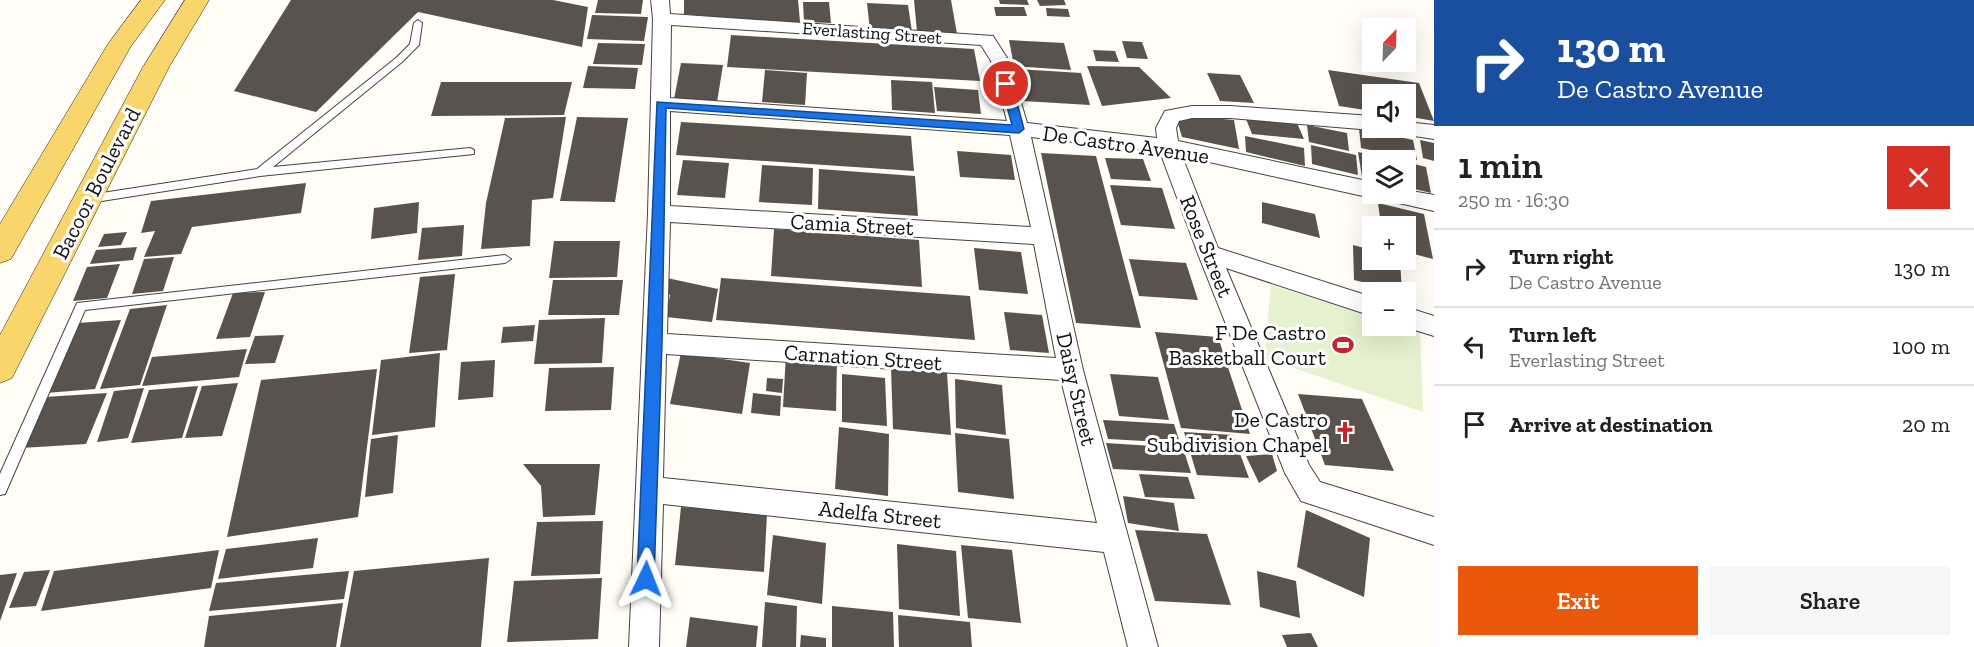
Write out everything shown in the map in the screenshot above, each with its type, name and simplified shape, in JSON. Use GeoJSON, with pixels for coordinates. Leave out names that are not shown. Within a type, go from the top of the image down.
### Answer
{"type":"FeatureCollection","features":[{"type":"Feature","properties":{"kind":"main road","name":"Bacoor Boulevard"},"geometry":{"type":"LineString","coordinates":[[0,251],[120,44],[153,0]]}},
{"type":"Feature","properties":{"kind":"main road","name":"Bacoor Boulevard"},"geometry":{"type":"LineString","coordinates":[[0,368],[156,67],[197,0]]}},
{"type":"Feature","properties":{"kind":"street"},"geometry":{"type":"LineString","coordinates":[[644,647],[659,213],[662,19],[660,0]]}},
{"type":"Feature","properties":{"kind":"street","name":"Everlasting Street"},"geometry":{"type":"LineString","coordinates":[[662,19],[987,40],[1000,61],[1019,129]]}},
{"type":"Feature","properties":{"kind":"street","name":"De Castro Avenue"},"geometry":{"type":"LineString","coordinates":[[661,104],[1019,129],[1168,146],[1362,188]]}},
{"type":"Feature","properties":{"kind":"street"},"geometry":{"type":"LineString","coordinates":[[1168,146],[1166,128],[1172,116],[1192,112],[1230,112],[1362,122]]}},
{"type":"Feature","properties":{"kind":"street","name":"Daisy Street"},"geometry":{"type":"LineString","coordinates":[[1019,129],[1044,236],[1071,370],[1113,539],[1143,647]]}},
{"type":"Feature","properties":{"kind":"street"},"geometry":{"type":"LineString","coordinates":[[1416,130],[1434,132]]}},
{"type":"Feature","properties":{"kind":"street","name":"Rose Street"},"geometry":{"type":"LineString","coordinates":[[1168,146],[1209,254],[1299,473],[1311,492],[1434,531]]}},
{"type":"Feature","properties":{"kind":"street"},"geometry":{"type":"LineString","coordinates":[[1416,199],[1434,203]]}},
{"type":"Feature","properties":{"kind":"street","name":"Camia Street"},"geometry":{"type":"LineString","coordinates":[[659,213],[1044,236]]}},
{"type":"Feature","properties":{"kind":"street"},"geometry":{"type":"LineString","coordinates":[[1209,254],[1362,303]]}},
{"type":"Feature","properties":{"kind":"street"},"geometry":{"type":"LineString","coordinates":[[1416,320],[1434,326]]}},
{"type":"Feature","properties":{"kind":"street","name":"Carnation Street"},"geometry":{"type":"LineString","coordinates":[[655,343],[1071,370]]}},
{"type":"Feature","properties":{"kind":"street","name":"Adelfa Street"},"geometry":{"type":"LineString","coordinates":[[648,489],[1113,539]]}},
{"type":"Feature","properties":{"kind":"lane"},"geometry":{"type":"LineString","coordinates":[[260,172],[399,60],[414,45],[418,23]]}},
{"type":"Feature","properties":{"kind":"lane"},"geometry":{"type":"LineString","coordinates":[[87,199],[260,172],[470,152]]}},
{"type":"Feature","properties":{"kind":"lane"},"geometry":{"type":"LineString","coordinates":[[0,489],[81,306],[505,259]]}},
{"type":"Feature","properties":{"kind":"green space","name":"F De Castro Basketball Court"},"geometry":{"type":"Polygon","coordinates":[[[1271,285],[1362,314],[1362,336],[1416,336],[1416,331],[1420,332],[1423,412],[1264,358],[1271,285]]]}},
{"type":"Feature","properties":{"kind":"building"},"geometry":{"type":"Polygon","coordinates":[[[291,0],[553,0],[588,7],[582,47],[418,12],[316,112],[234,91],[291,0]]]}},
{"type":"Feature","properties":{"kind":"building"},"geometry":{"type":"Polygon","coordinates":[[[598,0],[643,0],[641,14],[595,13],[598,0]]]}},
{"type":"Feature","properties":{"kind":"building"},"geometry":{"type":"Polygon","coordinates":[[[684,0],[798,0],[800,22],[765,22],[684,14],[684,0]]]}},
{"type":"Feature","properties":{"kind":"building"},"geometry":{"type":"Polygon","coordinates":[[[914,0],[951,0],[957,34],[917,32],[914,0]]]}},
{"type":"Feature","properties":{"kind":"building"},"geometry":{"type":"Polygon","coordinates":[[[999,0],[1027,0],[1029,5],[1000,4],[999,0]]]}},
{"type":"Feature","properties":{"kind":"building"},"geometry":{"type":"Polygon","coordinates":[[[1037,0],[1064,0],[1066,5],[1040,6],[1037,0]]]}},
{"type":"Feature","properties":{"kind":"building"},"geometry":{"type":"Polygon","coordinates":[[[803,2],[829,2],[831,23],[804,22],[803,2]]]}},
{"type":"Feature","properties":{"kind":"building"},"geometry":{"type":"Polygon","coordinates":[[[867,3],[908,5],[912,32],[870,31],[867,3]]]}},
{"type":"Feature","properties":{"kind":"building"},"geometry":{"type":"Polygon","coordinates":[[[994,7],[1024,7],[1027,16],[996,16],[994,7]]]}},
{"type":"Feature","properties":{"kind":"building"},"geometry":{"type":"Polygon","coordinates":[[[1046,8],[1068,9],[1070,17],[1047,16],[1046,8]]]}},
{"type":"Feature","properties":{"kind":"building"},"geometry":{"type":"Polygon","coordinates":[[[592,15],[648,17],[644,41],[587,39],[592,15]]]}},
{"type":"Feature","properties":{"kind":"building"},"geometry":{"type":"Polygon","coordinates":[[[731,35],[974,49],[980,81],[727,67],[731,35]]]}},
{"type":"Feature","properties":{"kind":"building"},"geometry":{"type":"Polygon","coordinates":[[[1009,40],[1064,43],[1071,70],[1014,66],[1009,40]]]}},
{"type":"Feature","properties":{"kind":"building"},"geometry":{"type":"Polygon","coordinates":[[[1122,41],[1142,42],[1148,59],[1127,58],[1122,41]]]}},
{"type":"Feature","properties":{"kind":"building"},"geometry":{"type":"Polygon","coordinates":[[[598,43],[645,44],[642,65],[593,64],[598,43]]]}},
{"type":"Feature","properties":{"kind":"building"},"geometry":{"type":"Polygon","coordinates":[[[1093,50],[1115,51],[1119,62],[1096,61],[1093,50]]]}},
{"type":"Feature","properties":{"kind":"building"},"geometry":{"type":"Polygon","coordinates":[[[681,63],[723,65],[717,102],[674,99],[681,63]]]}},
{"type":"Feature","properties":{"kind":"building"},"geometry":{"type":"Polygon","coordinates":[[[588,66],[638,68],[635,89],[583,88],[588,66]]]}},
{"type":"Feature","properties":{"kind":"building"},"geometry":{"type":"Polygon","coordinates":[[[1087,66],[1139,67],[1171,98],[1102,106],[1087,66]]]}},
{"type":"Feature","properties":{"kind":"building"},"geometry":{"type":"Polygon","coordinates":[[[1017,69],[1081,73],[1090,105],[1023,101],[1017,69]]]}},
{"type":"Feature","properties":{"kind":"building"},"geometry":{"type":"Polygon","coordinates":[[[765,70],[807,73],[805,105],[762,102],[765,70]]]}},
{"type":"Feature","properties":{"kind":"building"},"geometry":{"type":"Polygon","coordinates":[[[1328,70],[1419,83],[1434,121],[1416,118],[1416,84],[1362,84],[1362,109],[1339,106],[1328,70]]]}},
{"type":"Feature","properties":{"kind":"building"},"geometry":{"type":"Polygon","coordinates":[[[1207,73],[1240,75],[1254,103],[1220,101],[1207,73]]]}},
{"type":"Feature","properties":{"kind":"building"},"geometry":{"type":"Polygon","coordinates":[[[891,80],[932,82],[935,113],[892,110],[891,80]]]}},
{"type":"Feature","properties":{"kind":"building"},"geometry":{"type":"Polygon","coordinates":[[[441,82],[572,82],[564,115],[431,116],[441,82]]]}},
{"type":"Feature","properties":{"kind":"building"},"geometry":{"type":"Polygon","coordinates":[[[934,87],[978,90],[981,114],[937,111],[934,87]]]}},
{"type":"Feature","properties":{"kind":"building"},"geometry":{"type":"Polygon","coordinates":[[[566,117],[553,198],[532,200],[530,246],[481,249],[486,203],[505,118],[566,117]]]}},
{"type":"Feature","properties":{"kind":"building"},"geometry":{"type":"Polygon","coordinates":[[[577,117],[628,118],[615,202],[560,201],[577,117]]]}},
{"type":"Feature","properties":{"kind":"building"},"geometry":{"type":"Polygon","coordinates":[[[1176,117],[1234,120],[1239,149],[1182,137],[1176,117]]]}},
{"type":"Feature","properties":{"kind":"building"},"geometry":{"type":"Polygon","coordinates":[[[1246,119],[1297,123],[1304,139],[1252,134],[1246,119]]]}},
{"type":"Feature","properties":{"kind":"building"},"geometry":{"type":"Polygon","coordinates":[[[681,122],[911,136],[914,171],[676,155],[681,122]]]}},
{"type":"Feature","properties":{"kind":"building"},"geometry":{"type":"Polygon","coordinates":[[[1307,125],[1347,133],[1349,151],[1309,142],[1307,125]]]}},
{"type":"Feature","properties":{"kind":"building"},"geometry":{"type":"Polygon","coordinates":[[[1359,128],[1362,129],[1362,138],[1413,140],[1415,150],[1370,150],[1361,148],[1359,128]]]}},
{"type":"Feature","properties":{"kind":"building"},"geometry":{"type":"Polygon","coordinates":[[[1245,136],[1304,148],[1305,166],[1246,152],[1245,136]]]}},
{"type":"Feature","properties":{"kind":"building"},"geometry":{"type":"Polygon","coordinates":[[[1420,140],[1434,143],[1434,161],[1423,158],[1420,140]]]}},
{"type":"Feature","properties":{"kind":"building"},"geometry":{"type":"Polygon","coordinates":[[[1311,145],[1356,155],[1358,175],[1312,164],[1311,145]]]}},
{"type":"Feature","properties":{"kind":"building"},"geometry":{"type":"Polygon","coordinates":[[[957,151],[1011,155],[1015,180],[960,177],[957,151]]]}},
{"type":"Feature","properties":{"kind":"building"},"geometry":{"type":"Polygon","coordinates":[[[1358,152],[1362,153],[1362,177],[1358,152]]]}},
{"type":"Feature","properties":{"kind":"building"},"geometry":{"type":"Polygon","coordinates":[[[1041,153],[1096,156],[1141,328],[1076,323],[1041,153]]]}},
{"type":"Feature","properties":{"kind":"building"},"geometry":{"type":"Polygon","coordinates":[[[1105,158],[1143,159],[1151,181],[1111,179],[1105,158]]]}},
{"type":"Feature","properties":{"kind":"building"},"geometry":{"type":"Polygon","coordinates":[[[683,160],[729,163],[725,198],[677,195],[683,160]]]}},
{"type":"Feature","properties":{"kind":"building"},"geometry":{"type":"Polygon","coordinates":[[[1416,164],[1426,167],[1431,193],[1416,189],[1416,164]]]}},
{"type":"Feature","properties":{"kind":"building"},"geometry":{"type":"Polygon","coordinates":[[[762,165],[813,168],[812,205],[759,202],[762,165]]]}},
{"type":"Feature","properties":{"kind":"building"},"geometry":{"type":"Polygon","coordinates":[[[819,169],[915,176],[918,216],[818,209],[819,169]]]}},
{"type":"Feature","properties":{"kind":"building"},"geometry":{"type":"Polygon","coordinates":[[[306,183],[301,213],[192,227],[181,254],[144,257],[155,231],[141,233],[151,201],[306,183]]]}},
{"type":"Feature","properties":{"kind":"building"},"geometry":{"type":"Polygon","coordinates":[[[1110,185],[1162,188],[1175,229],[1121,225],[1110,185]]]}},
{"type":"Feature","properties":{"kind":"building"},"geometry":{"type":"Polygon","coordinates":[[[419,202],[417,233],[371,239],[374,208],[419,202]]]}},
{"type":"Feature","properties":{"kind":"building"},"geometry":{"type":"Polygon","coordinates":[[[1262,202],[1315,214],[1320,238],[1262,223],[1262,202]]]}},
{"type":"Feature","properties":{"kind":"building"},"geometry":{"type":"Polygon","coordinates":[[[1378,204],[1424,214],[1433,259],[1416,255],[1416,216],[1380,216],[1378,204]]]}},
{"type":"Feature","properties":{"kind":"building"},"geometry":{"type":"Polygon","coordinates":[[[464,225],[462,256],[418,260],[422,228],[464,225]]]}},
{"type":"Feature","properties":{"kind":"building"},"geometry":{"type":"Polygon","coordinates":[[[774,229],[919,240],[922,287],[771,276],[774,229]]]}},
{"type":"Feature","properties":{"kind":"building"},"geometry":{"type":"Polygon","coordinates":[[[127,232],[121,245],[98,247],[104,234],[127,232]]]}},
{"type":"Feature","properties":{"kind":"building"},"geometry":{"type":"Polygon","coordinates":[[[554,241],[620,241],[617,277],[549,278],[554,241]]]}},
{"type":"Feature","properties":{"kind":"building"},"geometry":{"type":"Polygon","coordinates":[[[1353,245],[1362,247],[1362,270],[1401,270],[1401,282],[1354,280],[1353,245]]]}},
{"type":"Feature","properties":{"kind":"building"},"geometry":{"type":"Polygon","coordinates":[[[137,247],[133,260],[90,264],[96,250],[137,247]]]}},
{"type":"Feature","properties":{"kind":"building"},"geometry":{"type":"Polygon","coordinates":[[[974,248],[1021,252],[1028,294],[979,290],[974,248]]]}},
{"type":"Feature","properties":{"kind":"building"},"geometry":{"type":"Polygon","coordinates":[[[174,257],[163,291],[132,294],[144,259],[174,257]]]}},
{"type":"Feature","properties":{"kind":"building"},"geometry":{"type":"Polygon","coordinates":[[[1129,259],[1186,263],[1198,300],[1139,296],[1129,259]]]}},
{"type":"Feature","properties":{"kind":"building"},"geometry":{"type":"Polygon","coordinates":[[[120,264],[107,298],[73,301],[87,267],[120,264]]]}},
{"type":"Feature","properties":{"kind":"building"},"geometry":{"type":"Polygon","coordinates":[[[455,274],[447,350],[409,353],[420,277],[455,274]]]}},
{"type":"Feature","properties":{"kind":"building"},"geometry":{"type":"Polygon","coordinates":[[[667,278],[718,289],[712,322],[666,317],[670,295],[664,293],[667,278]]]}},
{"type":"Feature","properties":{"kind":"building"},"geometry":{"type":"Polygon","coordinates":[[[721,278],[970,296],[975,340],[716,320],[721,278]]]}},
{"type":"Feature","properties":{"kind":"building"},"geometry":{"type":"Polygon","coordinates":[[[553,280],[623,280],[619,315],[548,315],[553,280]]]}},
{"type":"Feature","properties":{"kind":"building"},"geometry":{"type":"Polygon","coordinates":[[[265,292],[250,337],[216,339],[233,293],[265,292]]]}},
{"type":"Feature","properties":{"kind":"building"},"geometry":{"type":"Polygon","coordinates":[[[167,305],[140,385],[100,389],[130,309],[167,305]]]}},
{"type":"Feature","properties":{"kind":"building"},"geometry":{"type":"Polygon","coordinates":[[[1004,312],[1042,315],[1049,353],[1010,350],[1004,312]]]}},
{"type":"Feature","properties":{"kind":"building"},"geometry":{"type":"Polygon","coordinates":[[[605,318],[602,363],[534,364],[539,320],[605,318]]]}},
{"type":"Feature","properties":{"kind":"building"},"geometry":{"type":"Polygon","coordinates":[[[121,320],[95,389],[46,393],[78,323],[121,320]]]}},
{"type":"Feature","properties":{"kind":"building"},"geometry":{"type":"Polygon","coordinates":[[[535,325],[533,341],[501,343],[503,327],[535,325]]]}},
{"type":"Feature","properties":{"kind":"building"},"geometry":{"type":"Polygon","coordinates":[[[1155,332],[1218,337],[1250,434],[1181,428],[1155,332]]]}},
{"type":"Feature","properties":{"kind":"building"},"geometry":{"type":"Polygon","coordinates":[[[284,335],[275,363],[245,364],[255,336],[284,335]]]}},
{"type":"Feature","properties":{"kind":"building"},"geometry":{"type":"Polygon","coordinates":[[[247,349],[239,377],[142,386],[152,357],[247,349]]]}},
{"type":"Feature","properties":{"kind":"building"},"geometry":{"type":"Polygon","coordinates":[[[440,353],[435,427],[372,435],[381,360],[440,353]]]}},
{"type":"Feature","properties":{"kind":"building"},"geometry":{"type":"Polygon","coordinates":[[[681,353],[750,363],[742,414],[670,404],[681,353]]]}},
{"type":"Feature","properties":{"kind":"building"},"geometry":{"type":"Polygon","coordinates":[[[786,354],[837,359],[836,411],[783,407],[786,354]]]}},
{"type":"Feature","properties":{"kind":"building"},"geometry":{"type":"Polygon","coordinates":[[[495,360],[493,397],[458,400],[461,362],[495,360]]]}},
{"type":"Feature","properties":{"kind":"building"},"geometry":{"type":"Polygon","coordinates":[[[614,367],[611,410],[545,411],[549,368],[614,367]]]}},
{"type":"Feature","properties":{"kind":"building"},"geometry":{"type":"Polygon","coordinates":[[[891,368],[947,373],[951,435],[893,429],[891,368]]]}},
{"type":"Feature","properties":{"kind":"building"},"geometry":{"type":"Polygon","coordinates":[[[377,369],[358,517],[227,537],[261,380],[377,369]]]}},
{"type":"Feature","properties":{"kind":"building"},"geometry":{"type":"Polygon","coordinates":[[[842,374],[885,378],[887,426],[842,422],[842,374]]]}},
{"type":"Feature","properties":{"kind":"building"},"geometry":{"type":"Polygon","coordinates":[[[1110,374],[1158,377],[1169,420],[1119,416],[1110,374]]]}},
{"type":"Feature","properties":{"kind":"building"},"geometry":{"type":"Polygon","coordinates":[[[767,378],[783,379],[782,393],[766,391],[767,378]]]}},
{"type":"Feature","properties":{"kind":"building"},"geometry":{"type":"Polygon","coordinates":[[[955,379],[1002,385],[1006,435],[956,428],[955,379]]]}},
{"type":"Feature","properties":{"kind":"building"},"geometry":{"type":"Polygon","coordinates":[[[238,383],[222,436],[185,438],[202,386],[238,383]]]}},
{"type":"Feature","properties":{"kind":"building"},"geometry":{"type":"Polygon","coordinates":[[[198,386],[182,438],[131,443],[149,390],[198,386]]]}},
{"type":"Feature","properties":{"kind":"building"},"geometry":{"type":"Polygon","coordinates":[[[144,388],[128,438],[97,442],[114,391],[144,388]]]}},
{"type":"Feature","properties":{"kind":"building"},"geometry":{"type":"Polygon","coordinates":[[[107,393],[86,444],[21,448],[45,397],[107,393]]]}},
{"type":"Feature","properties":{"kind":"building"},"geometry":{"type":"Polygon","coordinates":[[[753,393],[781,396],[780,416],[751,413],[753,393]]]}},
{"type":"Feature","properties":{"kind":"building","name":"De Castro Subdivision Chapel"},"geometry":{"type":"Polygon","coordinates":[[[1298,394],[1362,399],[1394,471],[1325,465],[1298,394]]]}},
{"type":"Feature","properties":{"kind":"building"},"geometry":{"type":"Polygon","coordinates":[[[1103,420],[1174,424],[1180,443],[1108,439],[1103,420]]]}},
{"type":"Feature","properties":{"kind":"building"},"geometry":{"type":"Polygon","coordinates":[[[839,427],[889,434],[888,496],[835,489],[839,427]]]}},
{"type":"Feature","properties":{"kind":"building"},"geometry":{"type":"Polygon","coordinates":[[[1184,432],[1233,435],[1249,478],[1197,475],[1184,432]]]}},
{"type":"Feature","properties":{"kind":"building"},"geometry":{"type":"Polygon","coordinates":[[[955,433],[1009,439],[1014,499],[958,492],[955,433]]]}},
{"type":"Feature","properties":{"kind":"building"},"geometry":{"type":"Polygon","coordinates":[[[398,435],[393,493],[365,497],[371,439],[398,435]]]}},
{"type":"Feature","properties":{"kind":"building"},"geometry":{"type":"Polygon","coordinates":[[[1106,443],[1183,448],[1191,473],[1113,469],[1106,443]]]}},
{"type":"Feature","properties":{"kind":"building"},"geometry":{"type":"Polygon","coordinates":[[[1272,454],[1277,471],[1259,483],[1246,456],[1272,454]]]}},
{"type":"Feature","properties":{"kind":"building"},"geometry":{"type":"Polygon","coordinates":[[[523,464],[600,464],[595,515],[543,517],[541,486],[523,464]]]}},
{"type":"Feature","properties":{"kind":"building"},"geometry":{"type":"Polygon","coordinates":[[[1139,474],[1188,477],[1195,499],[1145,497],[1139,474]]]}},
{"type":"Feature","properties":{"kind":"building"},"geometry":{"type":"Polygon","coordinates":[[[1123,496],[1174,503],[1179,531],[1128,523],[1123,496]]]}},
{"type":"Feature","properties":{"kind":"building"},"geometry":{"type":"Polygon","coordinates":[[[681,507],[767,513],[764,572],[675,565],[681,507]]]}},
{"type":"Feature","properties":{"kind":"building"},"geometry":{"type":"Polygon","coordinates":[[[1306,510],[1370,538],[1364,597],[1297,567],[1306,510]]]}},
{"type":"Feature","properties":{"kind":"building"},"geometry":{"type":"Polygon","coordinates":[[[603,521],[600,574],[531,576],[537,522],[603,521]]]}},
{"type":"Feature","properties":{"kind":"building"},"geometry":{"type":"Polygon","coordinates":[[[1135,530],[1207,534],[1231,605],[1155,601],[1135,530]]]}},
{"type":"Feature","properties":{"kind":"building"},"geometry":{"type":"Polygon","coordinates":[[[773,535],[826,543],[822,604],[767,595],[773,535]]]}},
{"type":"Feature","properties":{"kind":"building"},"geometry":{"type":"Polygon","coordinates":[[[318,538],[313,568],[218,579],[226,549],[318,538]]]}},
{"type":"Feature","properties":{"kind":"building"},"geometry":{"type":"Polygon","coordinates":[[[897,544],[956,551],[960,616],[899,609],[897,544]]]}},
{"type":"Feature","properties":{"kind":"building"},"geometry":{"type":"Polygon","coordinates":[[[961,545],[1012,550],[1021,623],[968,618],[961,545]]]}},
{"type":"Feature","properties":{"kind":"building"},"geometry":{"type":"Polygon","coordinates":[[[219,550],[211,588],[41,611],[54,571],[219,550]]]}},
{"type":"Feature","properties":{"kind":"building"},"geometry":{"type":"Polygon","coordinates":[[[489,558],[481,647],[340,647],[354,571],[489,558]]]}},
{"type":"Feature","properties":{"kind":"building"},"geometry":{"type":"Polygon","coordinates":[[[50,570],[36,606],[9,608],[24,572],[50,570]]]}},
{"type":"Feature","properties":{"kind":"building"},"geometry":{"type":"Polygon","coordinates":[[[349,571],[344,599],[209,611],[216,583],[349,571]]]}},
{"type":"Feature","properties":{"kind":"building"},"geometry":{"type":"Polygon","coordinates":[[[1257,571],[1296,581],[1300,618],[1260,607],[1257,571]]]}},
{"type":"Feature","properties":{"kind":"building"},"geometry":{"type":"Polygon","coordinates":[[[17,573],[0,621],[0,575],[17,573]]]}},
{"type":"Feature","properties":{"kind":"building"},"geometry":{"type":"Polygon","coordinates":[[[602,578],[598,639],[507,642],[514,581],[602,578]]]}},
{"type":"Feature","properties":{"kind":"building"},"geometry":{"type":"Polygon","coordinates":[[[765,602],[797,606],[796,647],[762,647],[765,602]]]}},
{"type":"Feature","properties":{"kind":"building"},"geometry":{"type":"Polygon","coordinates":[[[343,603],[336,647],[204,647],[209,616],[343,603]]]}},
{"type":"Feature","properties":{"kind":"building"},"geometry":{"type":"Polygon","coordinates":[[[832,606],[893,612],[894,647],[832,647],[832,606]]]}},
{"type":"Feature","properties":{"kind":"building"},"geometry":{"type":"Polygon","coordinates":[[[898,615],[970,622],[972,647],[899,647],[898,615]]]}},
{"type":"Feature","properties":{"kind":"building"},"geometry":{"type":"Polygon","coordinates":[[[690,617],[758,626],[756,647],[686,647],[690,617]]]}},
{"type":"Feature","properties":{"kind":"building"},"geometry":{"type":"Polygon","coordinates":[[[1311,633],[1318,647],[1287,647],[1282,635],[1311,633]]]}},
{"type":"Feature","properties":{"kind":"building"},"geometry":{"type":"Polygon","coordinates":[[[801,635],[826,638],[826,647],[800,647],[801,635]]]}},
{"type":"Feature","properties":{"kind":"place","name":"F De Castro Basketball Court"},"geometry":{"type":"Point","coordinates":[1343,345]}},
{"type":"Feature","properties":{"kind":"place","name":"De Castro Subdivision Chapel"},"geometry":{"type":"Point","coordinates":[1345,432]}},
{"type":"Feature","properties":{"kind":"route"},"geometry":{"type":"LineString","coordinates":[[646,579],[661,104],[1019,129],[1006,84]]}}]}
